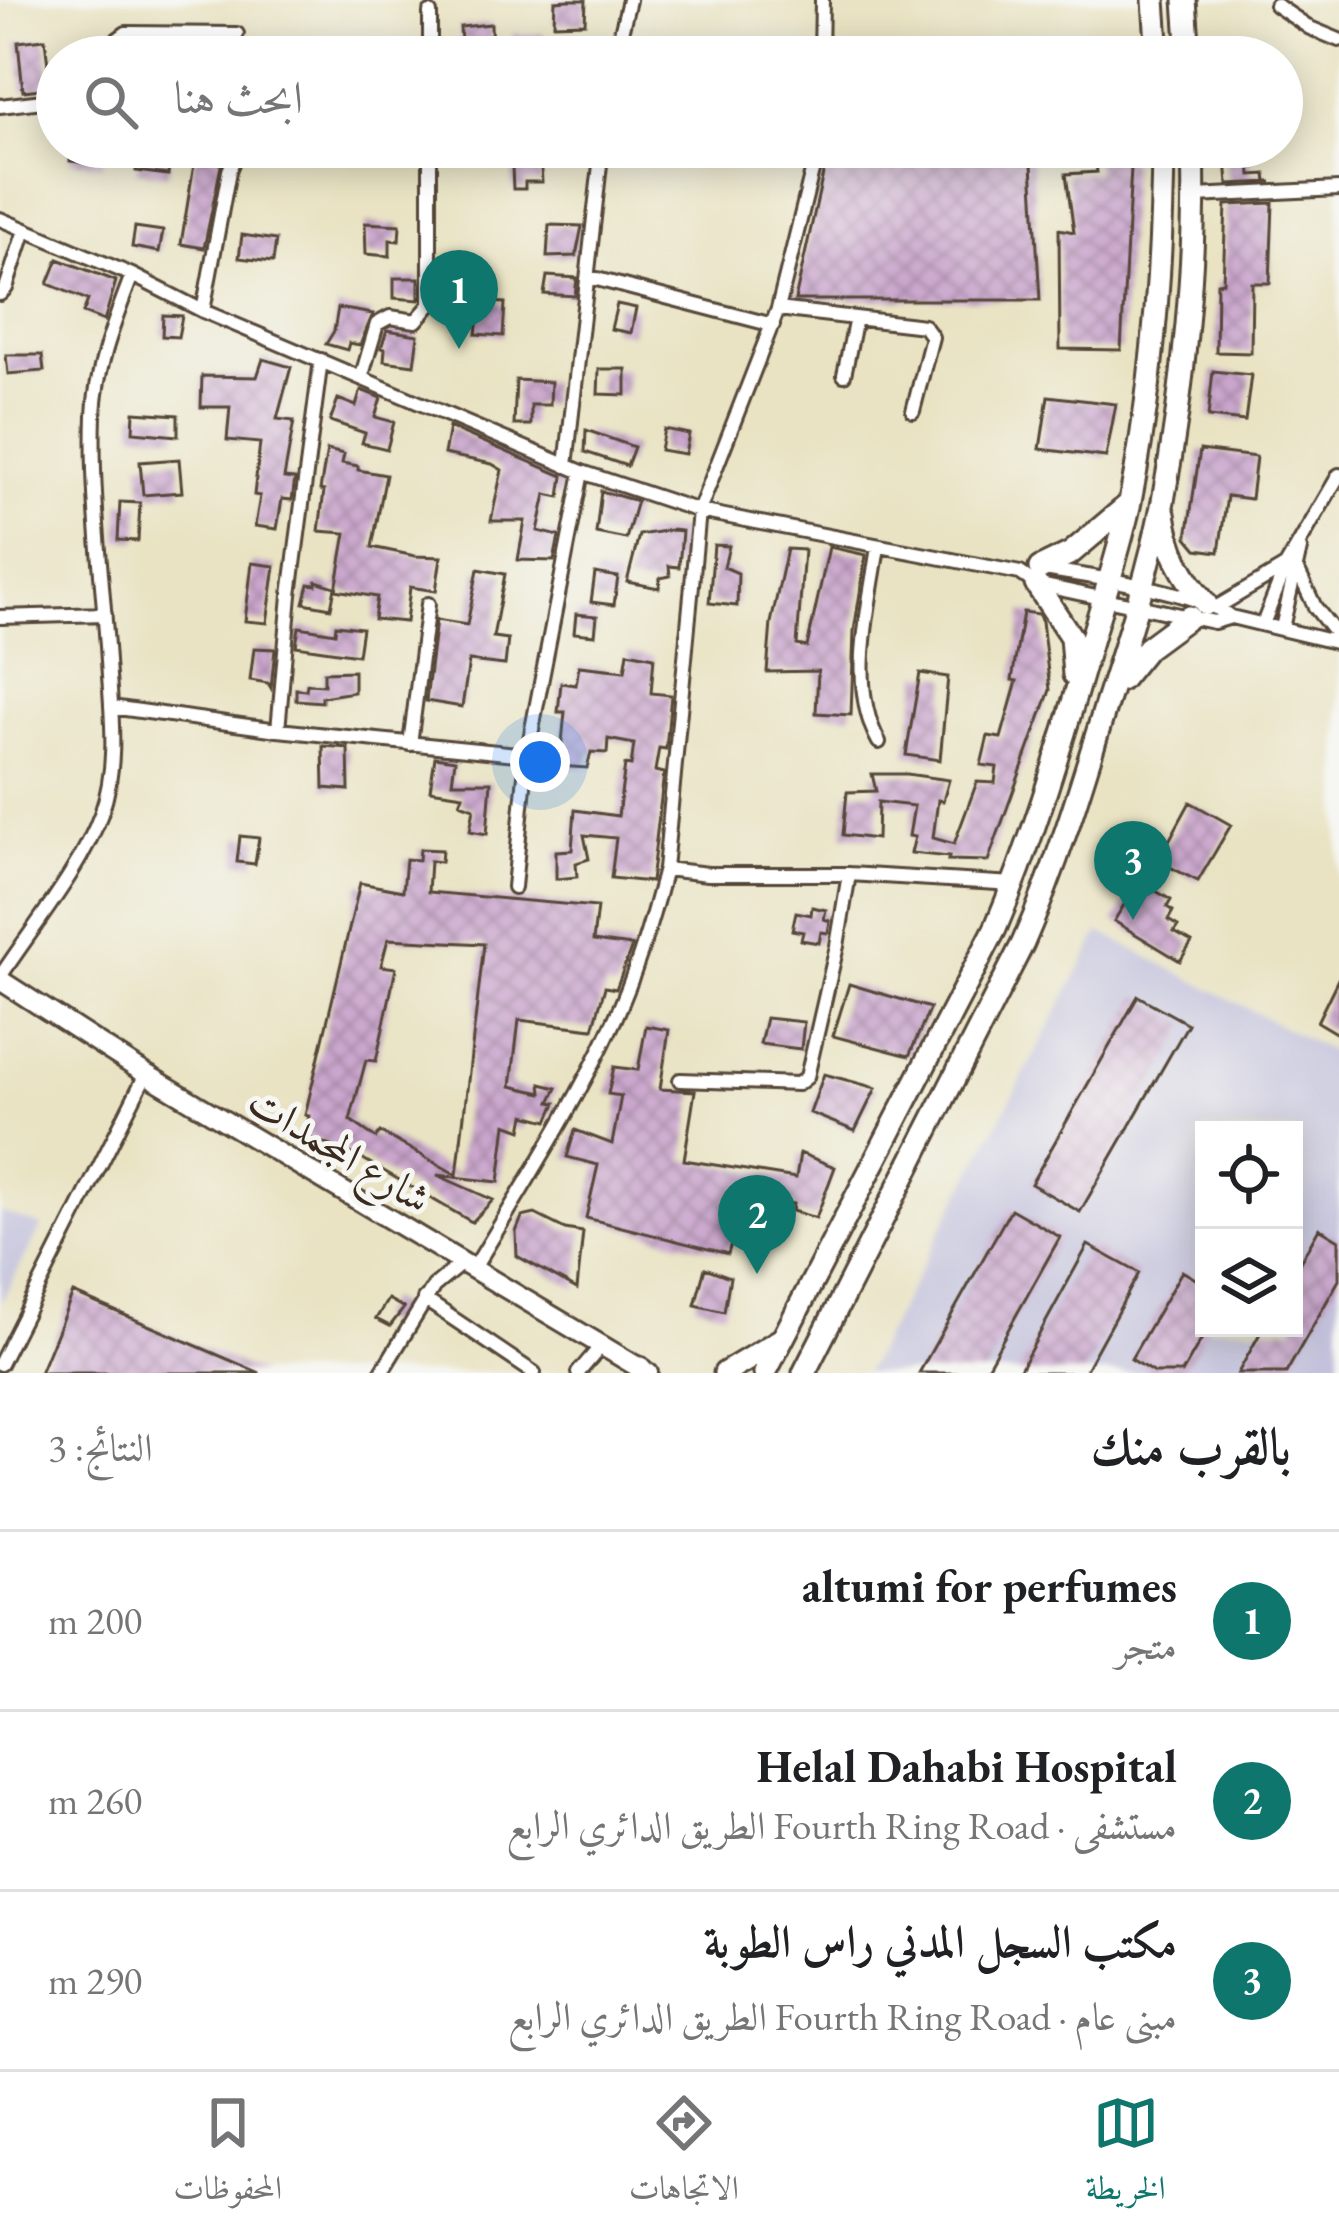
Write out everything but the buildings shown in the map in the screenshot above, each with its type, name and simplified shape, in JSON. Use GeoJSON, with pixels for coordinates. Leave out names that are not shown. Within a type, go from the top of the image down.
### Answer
{"type":"FeatureCollection","features":[{"type":"Feature","properties":{"kind":"main road"},"geometry":{"type":"LineString","coordinates":[[1154,0],[1156,36]]}},
{"type":"Feature","properties":{"kind":"main road"},"geometry":{"type":"LineString","coordinates":[[1185,0],[1188,36]]}},
{"type":"Feature","properties":{"kind":"main road"},"geometry":{"type":"LineString","coordinates":[[765,1373],[1014,884],[1068,720],[1129,504],[1148,392],[1161,268],[1163,168]]}},
{"type":"Feature","properties":{"kind":"main road"},"geometry":{"type":"LineString","coordinates":[[803,1373],[1042,900],[1108,701],[1163,499],[1177,397],[1194,168]]}},
{"type":"Feature","properties":{"kind":"main road"},"geometry":{"type":"LineString","coordinates":[[1108,701],[1132,664],[1204,609],[1167,538],[1163,499]]}},
{"type":"Feature","properties":{"kind":"main road"},"geometry":{"type":"LineString","coordinates":[[1068,720],[1075,659],[1071,637],[1032,575],[1071,553],[1129,504]]}},
{"type":"Feature","properties":{"kind":"main road","name":"شارع المجمدات"},"geometry":{"type":"LineString","coordinates":[[0,978],[146,1075],[644,1371]]}},
{"type":"Feature","properties":{"kind":"main road"},"geometry":{"type":"LineString","coordinates":[[725,1373],[785,1336]]}},
{"type":"Feature","properties":{"kind":"main road"},"geometry":{"type":"LineString","coordinates":[[819,1373],[820,1343]]}},
{"type":"Feature","properties":{"kind":"street"},"geometry":{"type":"LineString","coordinates":[[620,36],[629,0]]}},
{"type":"Feature","properties":{"kind":"street"},"geometry":{"type":"LineString","coordinates":[[821,36],[822,0]]}},
{"type":"Feature","properties":{"kind":"street"},"geometry":{"type":"LineString","coordinates":[[1276,5],[1339,40]]}},
{"type":"Feature","properties":{"kind":"street"},"geometry":{"type":"LineString","coordinates":[[430,13],[430,36]]}},
{"type":"Feature","properties":{"kind":"street"},"geometry":{"type":"LineString","coordinates":[[122,36],[237,34]]}},
{"type":"Feature","properties":{"kind":"street"},"geometry":{"type":"LineString","coordinates":[[0,106],[36,102]]}},
{"type":"Feature","properties":{"kind":"street"},"geometry":{"type":"LineString","coordinates":[[203,311],[230,168]]}},
{"type":"Feature","properties":{"kind":"street"},"geometry":{"type":"LineString","coordinates":[[362,375],[377,324],[390,317],[416,321],[430,305],[430,168]]}},
{"type":"Feature","properties":{"kind":"street"},"geometry":{"type":"LineString","coordinates":[[566,466],[600,168]]}},
{"type":"Feature","properties":{"kind":"street"},"geometry":{"type":"LineString","coordinates":[[381,1373],[434,1286],[467,1267],[594,1064],[617,1016],[665,869],[699,511],[773,325],[813,168]]}},
{"type":"Feature","properties":{"kind":"street"},"geometry":{"type":"LineString","coordinates":[[1195,196],[1339,189]]}},
{"type":"Feature","properties":{"kind":"street"},"geometry":{"type":"LineString","coordinates":[[0,219],[566,466],[699,511],[1204,609],[1339,640]]}},
{"type":"Feature","properties":{"kind":"street"},"geometry":{"type":"LineString","coordinates":[[0,294],[25,230]]}},
{"type":"Feature","properties":{"kind":"street"},"geometry":{"type":"LineString","coordinates":[[0,978],[100,816],[111,774],[94,412],[109,338],[132,275]]}},
{"type":"Feature","properties":{"kind":"street"},"geometry":{"type":"LineString","coordinates":[[589,277],[773,325]]}},
{"type":"Feature","properties":{"kind":"street"},"geometry":{"type":"LineString","coordinates":[[778,309],[924,326],[932,337],[913,411]]}},
{"type":"Feature","properties":{"kind":"street"},"geometry":{"type":"LineString","coordinates":[[844,375],[856,318]]}},
{"type":"Feature","properties":{"kind":"street"},"geometry":{"type":"LineString","coordinates":[[278,730],[290,595],[321,360]]}},
{"type":"Feature","properties":{"kind":"street"},"geometry":{"type":"LineString","coordinates":[[514,887],[527,754],[582,472]]}},
{"type":"Feature","properties":{"kind":"street"},"geometry":{"type":"LineString","coordinates":[[1263,624],[1301,542],[1339,476]]}},
{"type":"Feature","properties":{"kind":"street"},"geometry":{"type":"LineString","coordinates":[[878,546],[863,674],[866,707],[879,742]]}},
{"type":"Feature","properties":{"kind":"street"},"geometry":{"type":"LineString","coordinates":[[1138,597],[1204,609],[1291,566]]}},
{"type":"Feature","properties":{"kind":"street"},"geometry":{"type":"LineString","coordinates":[[1282,628],[1291,566]]}},
{"type":"Feature","properties":{"kind":"street"},"geometry":{"type":"LineString","coordinates":[[1291,566],[1339,640]]}},
{"type":"Feature","properties":{"kind":"street"},"geometry":{"type":"LineString","coordinates":[[410,744],[428,604]]}},
{"type":"Feature","properties":{"kind":"street"},"geometry":{"type":"LineString","coordinates":[[1204,609],[1214,622],[1231,617]]}},
{"type":"Feature","properties":{"kind":"street"},"geometry":{"type":"LineString","coordinates":[[0,617],[105,614]]}},
{"type":"Feature","properties":{"kind":"street"},"geometry":{"type":"LineString","coordinates":[[111,707],[278,730],[527,754]]}},
{"type":"Feature","properties":{"kind":"street"},"geometry":{"type":"LineString","coordinates":[[665,869],[1014,884]]}},
{"type":"Feature","properties":{"kind":"street"},"geometry":{"type":"LineString","coordinates":[[680,1080],[798,1084],[807,1077],[849,874]]}},
{"type":"Feature","properties":{"kind":"street"},"geometry":{"type":"LineString","coordinates":[[0,1364],[146,1075]]}},
{"type":"Feature","properties":{"kind":"street"},"geometry":{"type":"LineString","coordinates":[[424,1299],[534,1373]]}},
{"type":"Feature","properties":{"kind":"street"},"geometry":{"type":"LineString","coordinates":[[578,1373],[601,1346]]}},
{"type":"Feature","properties":{"kind":"shaded area"},"geometry":{"type":"Polygon","coordinates":[[[1100,932],[1339,1056],[1339,1373],[865,1373],[1100,932]]]}},
{"type":"Feature","properties":{"kind":"shaded area"},"geometry":{"type":"Polygon","coordinates":[[[0,1212],[42,1226],[0,1304],[0,1212]]]}},
{"type":"Feature","properties":{"kind":"place","name":"altumi for perfumes"},"geometry":{"type":"Point","coordinates":[459,349]}},
{"type":"Feature","properties":{"kind":"place","name":"مكتب السجل المدني راس الطوبة"},"geometry":{"type":"Point","coordinates":[1133,920]}},
{"type":"Feature","properties":{"kind":"place","name":"Helal Dahabi Hospital"},"geometry":{"type":"Point","coordinates":[757,1274]}}]}
